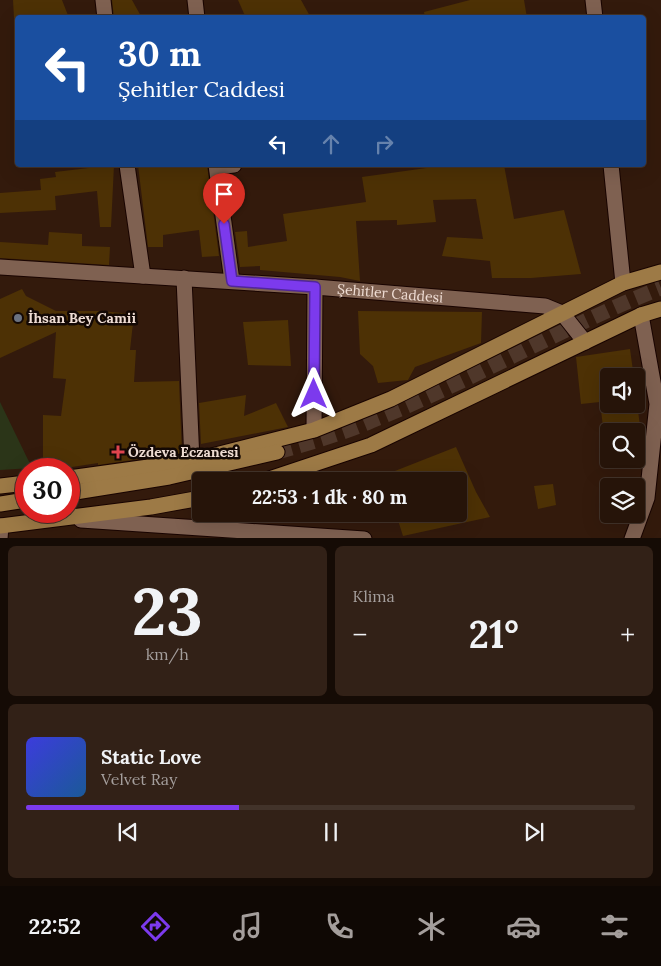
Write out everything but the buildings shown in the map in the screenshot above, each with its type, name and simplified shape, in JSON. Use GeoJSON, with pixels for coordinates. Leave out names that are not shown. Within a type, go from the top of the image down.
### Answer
{"type":"FeatureCollection","features":[{"type":"Feature","properties":{"kind":"main road"},"geometry":{"type":"LineString","coordinates":[[80,476],[192,460],[314,430],[391,400],[623,283],[661,272]]}},
{"type":"Feature","properties":{"kind":"main road"},"geometry":{"type":"LineString","coordinates":[[290,472],[370,445],[641,315],[661,309]]}},
{"type":"Feature","properties":{"kind":"main road"},"geometry":{"type":"LineString","coordinates":[[80,491],[179,475],[277,452]]}},
{"type":"Feature","properties":{"kind":"main road"},"geometry":{"type":"LineString","coordinates":[[0,486],[15,484]]}},
{"type":"Feature","properties":{"kind":"main road"},"geometry":{"type":"LineString","coordinates":[[80,517],[192,500]]}},
{"type":"Feature","properties":{"kind":"main road"},"geometry":{"type":"LineString","coordinates":[[0,504],[15,502]]}},
{"type":"Feature","properties":{"kind":"main road"},"geometry":{"type":"LineString","coordinates":[[0,530],[43,523]]}},
{"type":"Feature","properties":{"kind":"street"},"geometry":{"type":"LineString","coordinates":[[103,0],[105,15]]}},
{"type":"Feature","properties":{"kind":"street"},"geometry":{"type":"LineString","coordinates":[[195,0],[197,15]]}},
{"type":"Feature","properties":{"kind":"street"},"geometry":{"type":"LineString","coordinates":[[593,0],[595,15]]}},
{"type":"Feature","properties":{"kind":"street"},"geometry":{"type":"LineString","coordinates":[[127,167],[143,276]]}},
{"type":"Feature","properties":{"kind":"street"},"geometry":{"type":"LineString","coordinates":[[217,167],[232,281]]}},
{"type":"Feature","properties":{"kind":"street"},"geometry":{"type":"LineString","coordinates":[[610,167],[623,283]]}},
{"type":"Feature","properties":{"kind":"street","name":"Şehitler Caddesi"},"geometry":{"type":"LineString","coordinates":[[0,267],[232,281],[545,306],[562,314]]}},
{"type":"Feature","properties":{"kind":"street"},"geometry":{"type":"LineString","coordinates":[[184,278],[192,460]]}},
{"type":"Feature","properties":{"kind":"street"},"geometry":{"type":"LineString","coordinates":[[314,430],[315,287]]}},
{"type":"Feature","properties":{"kind":"street"},"geometry":{"type":"LineString","coordinates":[[562,314],[585,342]]}},
{"type":"Feature","properties":{"kind":"street"},"geometry":{"type":"LineString","coordinates":[[632,538],[655,475],[657,404],[641,315]]}},
{"type":"Feature","properties":{"kind":"street"},"geometry":{"type":"LineString","coordinates":[[80,520],[364,538]]}},
{"type":"Feature","properties":{"kind":"green space"},"geometry":{"type":"Polygon","coordinates":[[[0,402],[27,458],[15,458],[15,469],[0,470],[0,402]]]}},
{"type":"Feature","properties":{"kind":"tunnel"},"geometry":{"type":"LineString","coordinates":[[277,452],[348,430],[408,406],[624,303],[661,288]]}},
{"type":"Feature","properties":{"kind":"place","name":"İhsan Bey Camii"},"geometry":{"type":"Point","coordinates":[18,318]}},
{"type":"Feature","properties":{"kind":"place","name":"Özdeva Eczanesi"},"geometry":{"type":"Point","coordinates":[118,452]}},
{"type":"Feature","properties":{"kind":"route"},"geometry":{"type":"LineString","coordinates":[[224,224],[232,281],[315,287],[314,394]]}}]}
